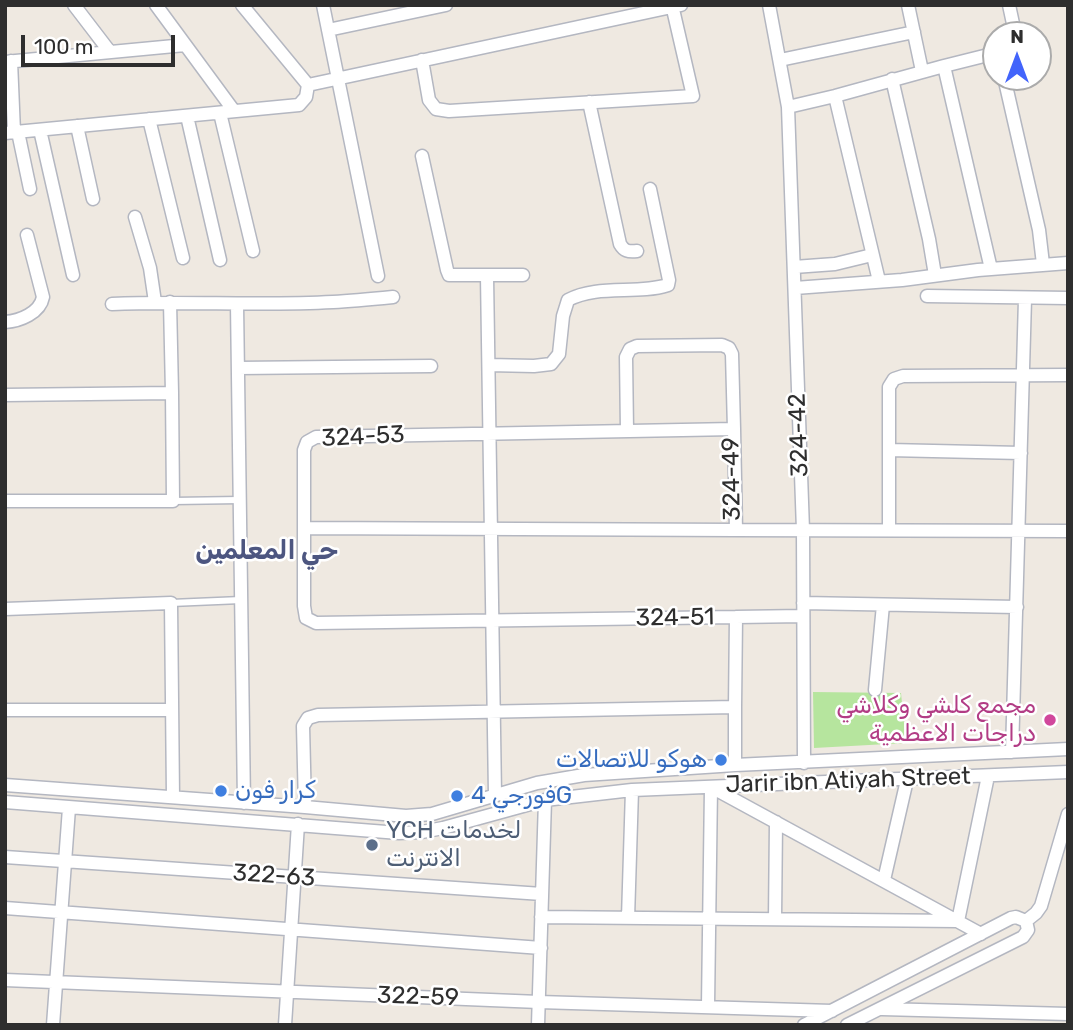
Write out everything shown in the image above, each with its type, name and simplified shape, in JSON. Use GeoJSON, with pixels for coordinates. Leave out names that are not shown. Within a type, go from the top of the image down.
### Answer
{"type":"FeatureCollection","features":[{"type":"Feature","properties":{"kind":"street"},"geometry":{"type":"LineString","coordinates":[[74,5],[110,52]]}},
{"type":"Feature","properties":{"kind":"street"},"geometry":{"type":"LineString","coordinates":[[156,5],[234,111]]}},
{"type":"Feature","properties":{"kind":"street"},"geometry":{"type":"LineString","coordinates":[[13,132],[299,105],[306,97],[308,85],[242,5]]}},
{"type":"Feature","properties":{"kind":"street"},"geometry":{"type":"LineString","coordinates":[[323,5],[378,276]]}},
{"type":"Feature","properties":{"kind":"street"},"geometry":{"type":"LineString","coordinates":[[328,30],[446,5]]}},
{"type":"Feature","properties":{"kind":"street","name":"324-42"},"geometry":{"type":"LineString","coordinates":[[769,5],[788,107],[803,530],[804,763]]}},
{"type":"Feature","properties":{"kind":"street"},"geometry":{"type":"LineString","coordinates":[[908,5],[922,71]]}},
{"type":"Feature","properties":{"kind":"street"},"geometry":{"type":"LineString","coordinates":[[308,85],[422,60],[675,6],[693,96],[449,111],[436,109],[429,100],[422,60]]}},
{"type":"Feature","properties":{"kind":"street"},"geometry":{"type":"LineString","coordinates":[[780,60],[914,32]]}},
{"type":"Feature","properties":{"kind":"street"},"geometry":{"type":"LineString","coordinates":[[30,189],[13,132],[8,61],[185,45]]}},
{"type":"Feature","properties":{"kind":"street"},"geometry":{"type":"LineString","coordinates":[[788,107],[982,56]]}},
{"type":"Feature","properties":{"kind":"street"},"geometry":{"type":"LineString","coordinates":[[944,66],[991,269]]}},
{"type":"Feature","properties":{"kind":"street"},"geometry":{"type":"LineString","coordinates":[[892,79],[936,275]]}},
{"type":"Feature","properties":{"kind":"street"},"geometry":{"type":"LineString","coordinates":[[1007,91],[1039,230],[1044,264]]}},
{"type":"Feature","properties":{"kind":"street"},"geometry":{"type":"LineString","coordinates":[[835,96],[879,281]]}},
{"type":"Feature","properties":{"kind":"street"},"geometry":{"type":"LineString","coordinates":[[589,102],[620,244],[624,250],[637,251]]}},
{"type":"Feature","properties":{"kind":"street"},"geometry":{"type":"LineString","coordinates":[[220,113],[253,251]]}},
{"type":"Feature","properties":{"kind":"street"},"geometry":{"type":"LineString","coordinates":[[187,116],[220,260]]}},
{"type":"Feature","properties":{"kind":"street"},"geometry":{"type":"LineString","coordinates":[[149,119],[183,258]]}},
{"type":"Feature","properties":{"kind":"street"},"geometry":{"type":"LineString","coordinates":[[77,126],[93,199]]}},
{"type":"Feature","properties":{"kind":"street"},"geometry":{"type":"LineString","coordinates":[[40,130],[74,275]]}},
{"type":"Feature","properties":{"kind":"street"},"geometry":{"type":"LineString","coordinates":[[422,156],[449,275],[523,275]]}},
{"type":"Feature","properties":{"kind":"street"},"geometry":{"type":"LineString","coordinates":[[489,365],[551,364],[559,354],[563,316],[568,300],[581,293],[667,285],[669,280],[650,188]]}},
{"type":"Feature","properties":{"kind":"street"},"geometry":{"type":"LineString","coordinates":[[135,217],[150,268],[155,302]]}},
{"type":"Feature","properties":{"kind":"street"},"geometry":{"type":"LineString","coordinates":[[5,321],[16,321],[34,312],[43,297],[27,235]]}},
{"type":"Feature","properties":{"kind":"street"},"geometry":{"type":"LineString","coordinates":[[794,267],[835,264],[872,255]]}},
{"type":"Feature","properties":{"kind":"street"},"geometry":{"type":"LineString","coordinates":[[794,288],[1068,263]]}},
{"type":"Feature","properties":{"kind":"street"},"geometry":{"type":"LineString","coordinates":[[487,276],[495,795]]}},
{"type":"Feature","properties":{"kind":"street"},"geometry":{"type":"LineString","coordinates":[[927,296],[1068,298]]}},
{"type":"Feature","properties":{"kind":"street"},"geometry":{"type":"LineString","coordinates":[[112,304],[334,302],[393,297]]}},
{"type":"Feature","properties":{"kind":"street"},"geometry":{"type":"LineString","coordinates":[[1012,752],[1025,299]]}},
{"type":"Feature","properties":{"kind":"street"},"geometry":{"type":"LineString","coordinates":[[5,501],[173,501],[170,302]]}},
{"type":"Feature","properties":{"kind":"street"},"geometry":{"type":"LineString","coordinates":[[237,304],[244,803]]}},
{"type":"Feature","properties":{"kind":"street"},"geometry":{"type":"LineString","coordinates":[[627,431],[626,356],[630,349],[637,346],[722,345],[729,348],[733,354],[734,429]]}},
{"type":"Feature","properties":{"kind":"street"},"geometry":{"type":"LineString","coordinates":[[238,368],[431,366]]}},
{"type":"Feature","properties":{"kind":"street"},"geometry":{"type":"LineString","coordinates":[[889,530],[889,387],[894,379],[903,376],[1068,375]]}},
{"type":"Feature","properties":{"kind":"street"},"geometry":{"type":"LineString","coordinates":[[5,395],[172,393]]}},
{"type":"Feature","properties":{"kind":"street","name":"324-49"},"geometry":{"type":"LineString","coordinates":[[304,528],[736,530],[734,429],[490,433]]}},
{"type":"Feature","properties":{"kind":"street","name":"324-53"},"geometry":{"type":"LineString","coordinates":[[490,433],[316,437],[307,442],[304,450],[304,606],[306,618],[316,622],[492,620]]}},
{"type":"Feature","properties":{"kind":"street"},"geometry":{"type":"LineString","coordinates":[[889,450],[1021,453]]}},
{"type":"Feature","properties":{"kind":"street"},"geometry":{"type":"LineString","coordinates":[[736,530],[1068,531]]}},
{"type":"Feature","properties":{"kind":"street"},"geometry":{"type":"LineString","coordinates":[[5,610],[171,603],[173,797]]}},
{"type":"Feature","properties":{"kind":"street"},"geometry":{"type":"LineString","coordinates":[[736,617],[883,604],[1017,607]]}},
{"type":"Feature","properties":{"kind":"street"},"geometry":{"type":"LineString","coordinates":[[875,690],[883,604]]}},
{"type":"Feature","properties":{"kind":"street","name":"324-51"},"geometry":{"type":"LineString","coordinates":[[492,620],[736,617],[735,765]]}},
{"type":"Feature","properties":{"kind":"street"},"geometry":{"type":"LineString","coordinates":[[304,807],[303,726],[308,718],[318,715],[735,708]]}},
{"type":"Feature","properties":{"kind":"street"},"geometry":{"type":"LineString","coordinates":[[5,710],[172,710]]}},
{"type":"Feature","properties":{"kind":"street","name":"Jarir ibn Atiyah Street"},"geometry":{"type":"LineString","coordinates":[[5,785],[406,816],[432,814],[537,783],[584,775],[1068,749]]}},
{"type":"Feature","properties":{"kind":"street"},"geometry":{"type":"LineString","coordinates":[[664,770],[665,789]]}},
{"type":"Feature","properties":{"kind":"street","name":"Jarir ibn Atiyah Street"},"geometry":{"type":"LineString","coordinates":[[5,802],[399,833],[443,828],[545,800],[632,790],[1068,772]]}},
{"type":"Feature","properties":{"kind":"street"},"geometry":{"type":"LineString","coordinates":[[958,921],[988,776]]}},
{"type":"Feature","properties":{"kind":"street"},"geometry":{"type":"LineString","coordinates":[[884,880],[907,780]]}},
{"type":"Feature","properties":{"kind":"street"},"geometry":{"type":"LineString","coordinates":[[708,1006],[710,787],[981,934]]}},
{"type":"Feature","properties":{"kind":"street"},"geometry":{"type":"LineString","coordinates":[[628,918],[632,790]]}},
{"type":"Feature","properties":{"kind":"street"},"geometry":{"type":"LineString","coordinates":[[107,793],[108,810]]}},
{"type":"Feature","properties":{"kind":"street"},"geometry":{"type":"LineString","coordinates":[[538,1025],[545,800]]}},
{"type":"Feature","properties":{"kind":"street"},"geometry":{"type":"LineString","coordinates":[[53,1025],[69,808]]}},
{"type":"Feature","properties":{"kind":"street"},"geometry":{"type":"LineString","coordinates":[[373,831],[375,814]]}},
{"type":"Feature","properties":{"kind":"street"},"geometry":{"type":"LineString","coordinates":[[1026,921],[1041,906],[1068,814]]}},
{"type":"Feature","properties":{"kind":"street"},"geometry":{"type":"LineString","coordinates":[[775,919],[776,822]]}},
{"type":"Feature","properties":{"kind":"street"},"geometry":{"type":"LineString","coordinates":[[285,1025],[298,824]]}},
{"type":"Feature","properties":{"kind":"street","name":"322-63"},"geometry":{"type":"LineString","coordinates":[[5,857],[542,894]]}},
{"type":"Feature","properties":{"kind":"street"},"geometry":{"type":"LineString","coordinates":[[5,908],[541,948]]}},
{"type":"Feature","properties":{"kind":"street"},"geometry":{"type":"LineString","coordinates":[[541,916],[958,921]]}},
{"type":"Feature","properties":{"kind":"street"},"geometry":{"type":"LineString","coordinates":[[804,1025],[1016,917],[1026,921]]}},
{"type":"Feature","properties":{"kind":"street"},"geometry":{"type":"LineString","coordinates":[[847,1025],[1023,937],[1028,930],[1026,921]]}},
{"type":"Feature","properties":{"kind":"street","name":"322-59"},"geometry":{"type":"LineString","coordinates":[[5,979],[539,1002],[832,1011]]}},
{"type":"Feature","properties":{"kind":"street"},"geometry":{"type":"LineString","coordinates":[[883,985],[892,1002]]}},
{"type":"Feature","properties":{"kind":"street"},"geometry":{"type":"LineString","coordinates":[[878,1009],[1068,1014]]}},
{"type":"Feature","properties":{"kind":"lane"},"geometry":{"type":"LineString","coordinates":[[173,501],[240,500]]}},
{"type":"Feature","properties":{"kind":"lane"},"geometry":{"type":"LineString","coordinates":[[171,603],[241,600]]}},
{"type":"Feature","properties":{"kind":"green space"},"geometry":{"type":"Polygon","coordinates":[[[813,692],[901,693],[906,743],[814,748],[813,692]]]}},
{"type":"Feature","properties":{"kind":"place","name":"مجمع كلشي وكلاشي دراجات الاعظمية"},"geometry":{"type":"Point","coordinates":[1050,720]}},
{"type":"Feature","properties":{"kind":"place","name":"هوكو للاتصالات"},"geometry":{"type":"Point","coordinates":[721,760]}},
{"type":"Feature","properties":{"kind":"place","name":"كرار فون"},"geometry":{"type":"Point","coordinates":[221,791]}},
{"type":"Feature","properties":{"kind":"place","name":"فورجي 4G"},"geometry":{"type":"Point","coordinates":[457,796]}},
{"type":"Feature","properties":{"kind":"place","name":"YCH لخدمات الانترنت"},"geometry":{"type":"Point","coordinates":[372,845]}},
{"type":"Feature","properties":{"kind":"district","name":"حي المعلمين"},"geometry":{"type":"Point","coordinates":[267,551]}}]}
